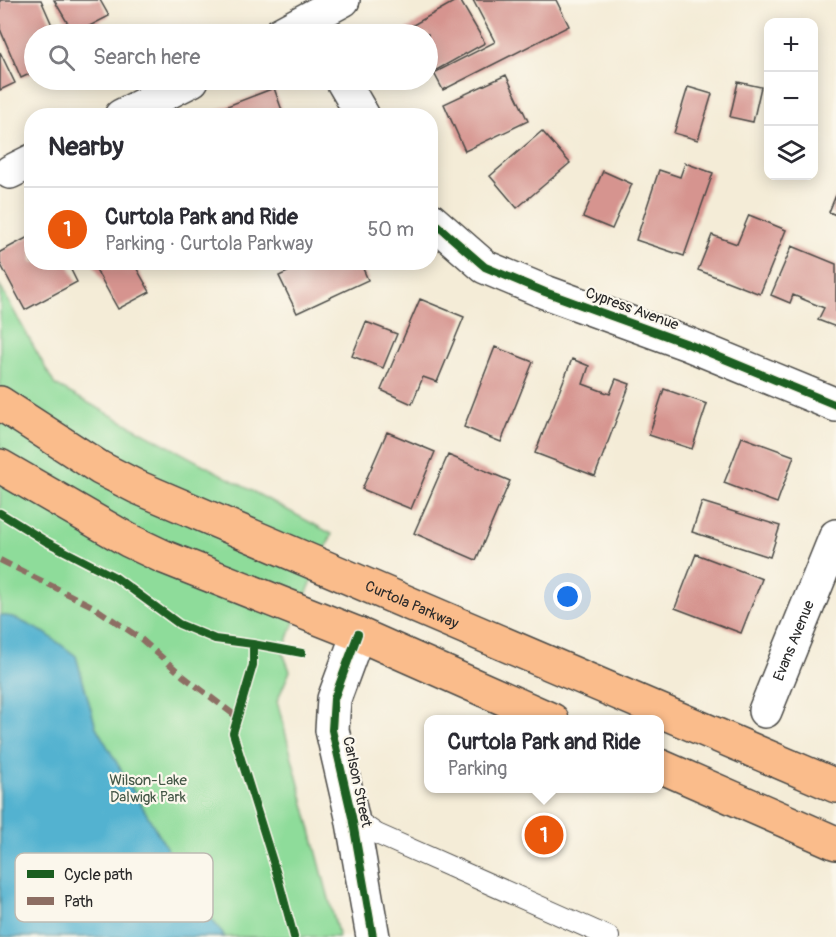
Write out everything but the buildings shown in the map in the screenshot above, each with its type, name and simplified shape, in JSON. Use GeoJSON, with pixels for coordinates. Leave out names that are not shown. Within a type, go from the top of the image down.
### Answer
{"type":"FeatureCollection","features":[{"type":"Feature","properties":{"kind":"main road","name":"Curtola Parkway"},"geometry":{"type":"LineString","coordinates":[[0,403],[100,468],[137,487],[836,786]]}},
{"type":"Feature","properties":{"kind":"main road"},"geometry":{"type":"LineString","coordinates":[[0,466],[128,540],[164,558],[358,634],[541,715]]}},
{"type":"Feature","properties":{"kind":"main road"},"geometry":{"type":"LineString","coordinates":[[358,634],[383,624],[466,627]]}},
{"type":"Feature","properties":{"kind":"main road"},"geometry":{"type":"LineString","coordinates":[[664,768],[836,843]]}},
{"type":"Feature","properties":{"kind":"street"},"geometry":{"type":"LineString","coordinates":[[300,22],[343,0]]}},
{"type":"Feature","properties":{"kind":"street"},"geometry":{"type":"LineString","coordinates":[[137,108],[172,90]]}},
{"type":"Feature","properties":{"kind":"street"},"geometry":{"type":"LineString","coordinates":[[348,90],[358,108]]}},
{"type":"Feature","properties":{"kind":"street","name":"Cypress Avenue"},"geometry":{"type":"LineString","coordinates":[[438,226],[485,267],[545,292],[688,344],[836,405]]}},
{"type":"Feature","properties":{"kind":"street","name":"Evans Avenue"},"geometry":{"type":"LineString","coordinates":[[765,711],[836,536]]}},
{"type":"Feature","properties":{"kind":"street","name":"Carlson Street"},"geometry":{"type":"LineString","coordinates":[[358,634],[334,699],[332,730],[352,817],[373,937]]}},
{"type":"Feature","properties":{"kind":"lane"},"geometry":{"type":"LineString","coordinates":[[352,817],[377,834],[609,937]]}},
{"type":"Feature","properties":{"kind":"green space","name":"Wilson-Lake Dalwigk Park"},"geometry":{"type":"Polygon","coordinates":[[[0,286],[55,385],[332,534],[283,653],[290,671],[277,701],[339,937],[0,937],[0,286]]]}},
{"type":"Feature","properties":{"kind":"water"},"geometry":{"type":"Polygon","coordinates":[[[0,615],[13,617],[45,633],[76,656],[96,727],[170,853],[15,853],[15,922],[213,921],[225,937],[0,937],[0,615]]]}},
{"type":"Feature","properties":{"kind":"marked path"},"geometry":{"type":"LineString","coordinates":[[0,560],[92,606],[140,638],[183,676],[237,717]]}},
{"type":"Feature","properties":{"kind":"cycle path"},"geometry":{"type":"LineString","coordinates":[[438,226],[485,267],[545,292],[688,344],[836,405]]}},
{"type":"Feature","properties":{"kind":"cycle path"},"geometry":{"type":"LineString","coordinates":[[0,513],[47,542],[115,577],[179,624],[215,639],[302,653]]}},
{"type":"Feature","properties":{"kind":"cycle path"},"geometry":{"type":"LineString","coordinates":[[358,634],[334,699],[332,730],[352,817],[373,937]]}},
{"type":"Feature","properties":{"kind":"cycle path"},"geometry":{"type":"LineString","coordinates":[[253,644],[253,665],[233,733],[294,937]]}},
{"type":"Feature","properties":{"kind":"place","name":"Curtola Park and Ride"},"geometry":{"type":"Point","coordinates":[544,835]}}]}
